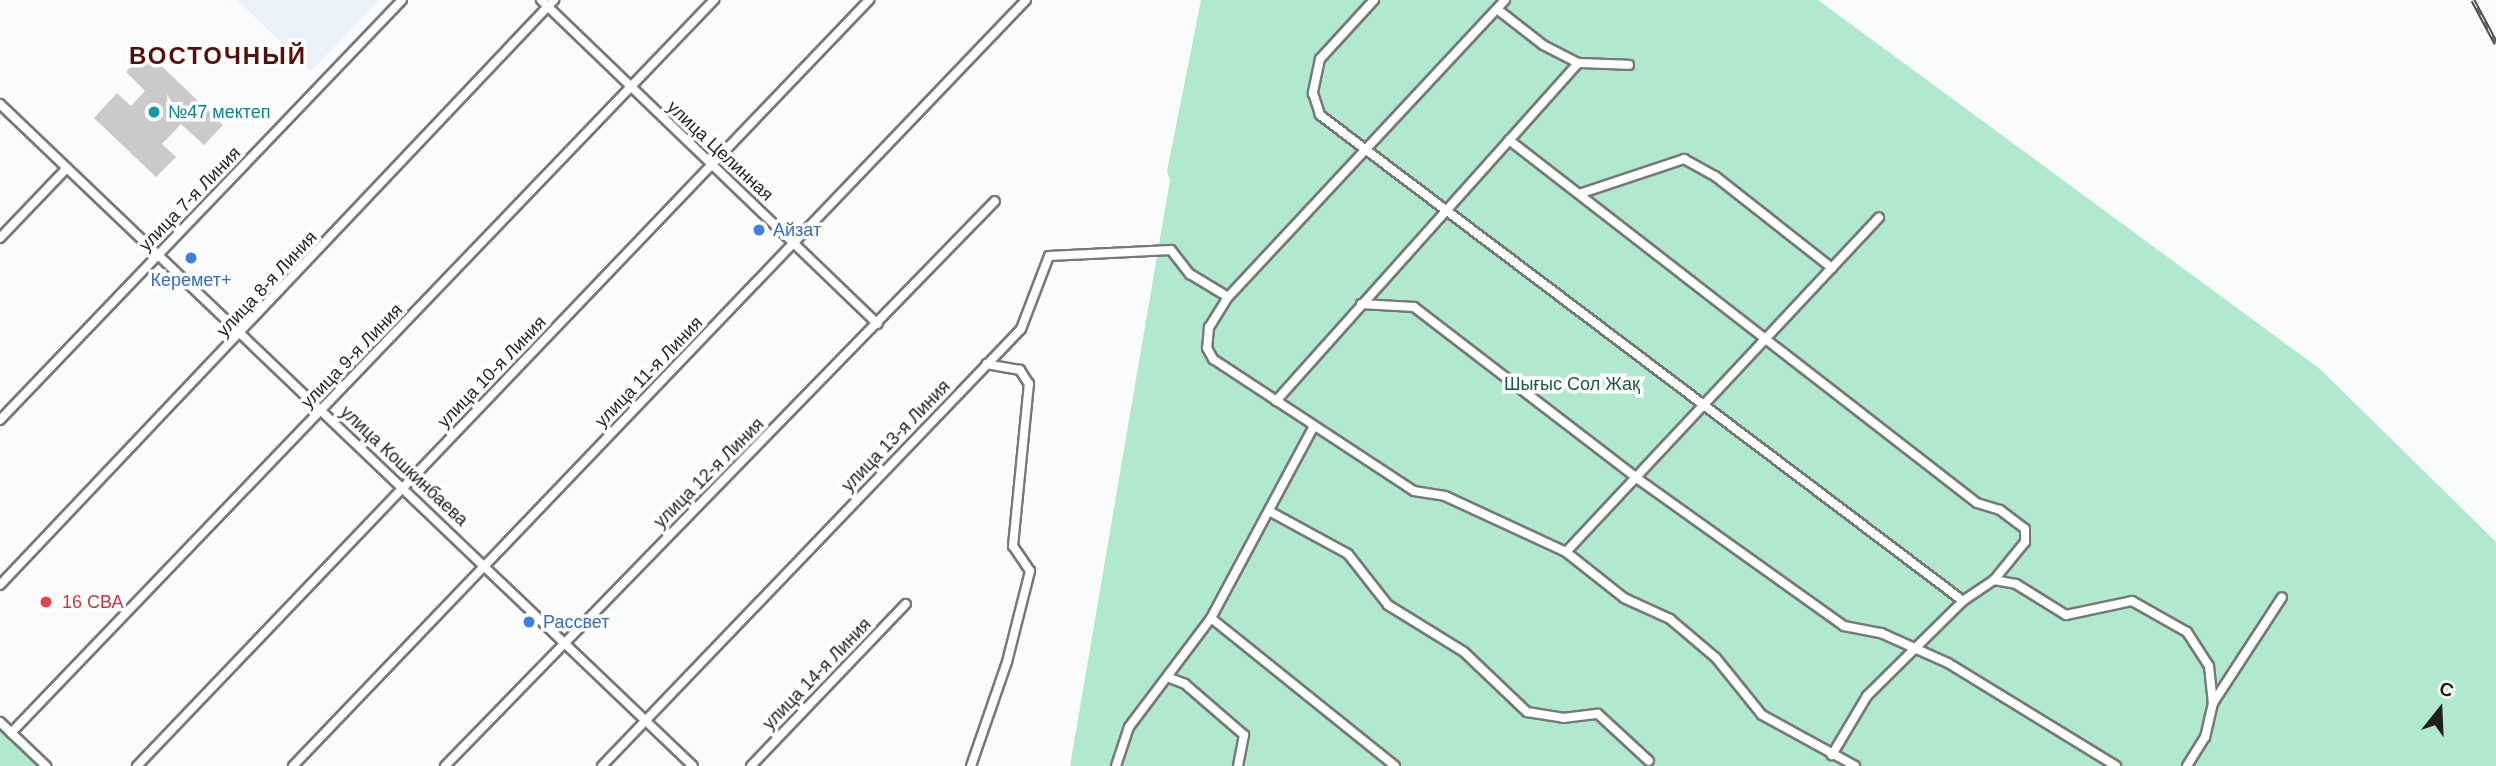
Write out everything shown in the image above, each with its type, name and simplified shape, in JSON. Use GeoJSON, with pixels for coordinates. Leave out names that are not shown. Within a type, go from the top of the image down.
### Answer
{"type":"FeatureCollection","features":[{"type":"Feature","properties":{"kind":"street","name":"улица 7-я Линия"},"geometry":{"type":"LineString","coordinates":[[0,420],[402,0]]}},
{"type":"Feature","properties":{"kind":"street","name":"улица 9-я Линия"},"geometry":{"type":"LineString","coordinates":[[11,733],[715,0]]}},
{"type":"Feature","properties":{"kind":"street","name":"улица 10-я Линия"},"geometry":{"type":"LineString","coordinates":[[137,766],[869,0]]}},
{"type":"Feature","properties":{"kind":"street","name":"улица 11-я Линия"},"geometry":{"type":"LineString","coordinates":[[293,766],[1026,0]]}},
{"type":"Feature","properties":{"kind":"street"},"geometry":{"type":"LineString","coordinates":[[1374,0],[1320,59],[1314,79],[1320,115],[1702,409],[1964,601]]}},
{"type":"Feature","properties":{"kind":"street"},"geometry":{"type":"LineString","coordinates":[[1505,0],[1228,297],[1209,327],[1207,348],[1213,359],[1313,428],[1414,491],[1445,496],[1566,552],[1624,598],[1679,627],[1716,658],[1762,715],[1855,766]]}},
{"type":"Feature","properties":{"kind":"street","name":"улица Целинная"},"geometry":{"type":"LineString","coordinates":[[547,2],[630,88],[878,324]]}},
{"type":"Feature","properties":{"kind":"street","name":"улица 8-я Линия"},"geometry":{"type":"LineString","coordinates":[[0,586],[242,334],[547,2]]}},
{"type":"Feature","properties":{"kind":"street"},"geometry":{"type":"LineString","coordinates":[[1497,9],[1543,45],[1578,63],[1612,68],[1629,65]]}},
{"type":"Feature","properties":{"kind":"street"},"geometry":{"type":"LineString","coordinates":[[1276,401],[1578,63]]}},
{"type":"Feature","properties":{"kind":"street","name":"улица Кошкинбаева"},"geometry":{"type":"LineString","coordinates":[[0,104],[566,641],[693,766]]}},
{"type":"Feature","properties":{"kind":"street"},"geometry":{"type":"LineString","coordinates":[[1509,140],[1977,503],[2000,510],[2025,529],[2025,542],[1994,580],[1964,601],[1867,696],[1832,755]]}},
{"type":"Feature","properties":{"kind":"street"},"geometry":{"type":"LineString","coordinates":[[1579,194],[1684,159],[1715,176],[1832,268]]}},
{"type":"Feature","properties":{"kind":"street"},"geometry":{"type":"LineString","coordinates":[[0,239],[67,169]]}},
{"type":"Feature","properties":{"kind":"street","name":"улица 12-я Линия"},"geometry":{"type":"LineString","coordinates":[[445,766],[995,201]]}},
{"type":"Feature","properties":{"kind":"street"},"geometry":{"type":"LineString","coordinates":[[1566,552],[1879,217]]}},
{"type":"Feature","properties":{"kind":"street","name":"улица 13-я Линия"},"geometry":{"type":"LineString","coordinates":[[602,766],[1025,323],[1049,256],[1171,250],[1189,274],[1228,297]]}},
{"type":"Feature","properties":{"kind":"street"},"geometry":{"type":"LineString","coordinates":[[1361,304],[1414,307],[1637,479],[1844,626],[1881,633],[1948,663],[2116,766]]}},
{"type":"Feature","properties":{"kind":"street"},"geometry":{"type":"LineString","coordinates":[[971,766],[1007,662],[1030,571],[1013,546],[1029,384],[1020,370],[987,365]]}},
{"type":"Feature","properties":{"kind":"street"},"geometry":{"type":"LineString","coordinates":[[1116,766],[1129,727],[1211,618],[1313,428]]}},
{"type":"Feature","properties":{"kind":"street"},"geometry":{"type":"LineString","coordinates":[[1269,511],[1348,554],[1388,605],[1464,652],[1527,712],[1563,719],[1598,714],[1649,761]]}},
{"type":"Feature","properties":{"kind":"street"},"geometry":{"type":"LineString","coordinates":[[1994,580],[2016,584],[2066,615],[2132,601],[2164,616],[2187,632],[2209,666],[2213,703],[2205,737],[2187,766]]}},
{"type":"Feature","properties":{"kind":"street"},"geometry":{"type":"LineString","coordinates":[[2213,703],[2282,597]]}},
{"type":"Feature","properties":{"kind":"street","name":"улица 14-я Линия"},"geometry":{"type":"LineString","coordinates":[[751,766],[906,604]]}},
{"type":"Feature","properties":{"kind":"street"},"geometry":{"type":"LineString","coordinates":[[1211,618],[1395,766]]}},
{"type":"Feature","properties":{"kind":"street"},"geometry":{"type":"LineString","coordinates":[[1167,677],[1185,684],[1244,735],[1238,766]]}},
{"type":"Feature","properties":{"kind":"street"},"geometry":{"type":"LineString","coordinates":[[0,722],[46,766]]}},
{"type":"Feature","properties":{"kind":"shaded area"},"geometry":{"type":"Polygon","coordinates":[[[237,0],[380,0],[311,71],[237,0]]]}},
{"type":"Feature","properties":{"kind":"green space","name":"Шығыс Сол Жақ"},"geometry":{"type":"Polygon","coordinates":[[[1201,0],[1818,0],[2320,369],[2496,542],[2496,766],[1070,766],[1170,180],[1167,171],[1201,0]]]}},
{"type":"Feature","properties":{"kind":"green space"},"geometry":{"type":"Polygon","coordinates":[[[0,728],[40,766],[0,766],[0,728]]]}},
{"type":"Feature","properties":{"kind":"building","name":"№47 мектеп"},"geometry":{"type":"Polygon","coordinates":[[[146,51],[223,125],[204,145],[181,124],[162,144],[176,157],[156,177],[94,118],[117,93],[131,106],[145,91],[126,72],[146,51]]]}},
{"type":"Feature","properties":{"kind":"railway"},"geometry":{"type":"LineString","coordinates":[[2473,0],[2496,43]]}},
{"type":"Feature","properties":{"kind":"place","name":"№47 мектеп"},"geometry":{"type":"Point","coordinates":[154,112]}},
{"type":"Feature","properties":{"kind":"place","name":"Айзат"},"geometry":{"type":"Point","coordinates":[759,230]}},
{"type":"Feature","properties":{"kind":"place","name":"Керемет+"},"geometry":{"type":"Point","coordinates":[191,258]}},
{"type":"Feature","properties":{"kind":"place","name":"16 СВА"},"geometry":{"type":"Point","coordinates":[46,602]}},
{"type":"Feature","properties":{"kind":"place","name":"Рассвет"},"geometry":{"type":"Point","coordinates":[529,622]}},
{"type":"Feature","properties":{"kind":"district","name":"ВОСТОЧНЫЙ"},"geometry":{"type":"Point","coordinates":[218,56]}}]}
